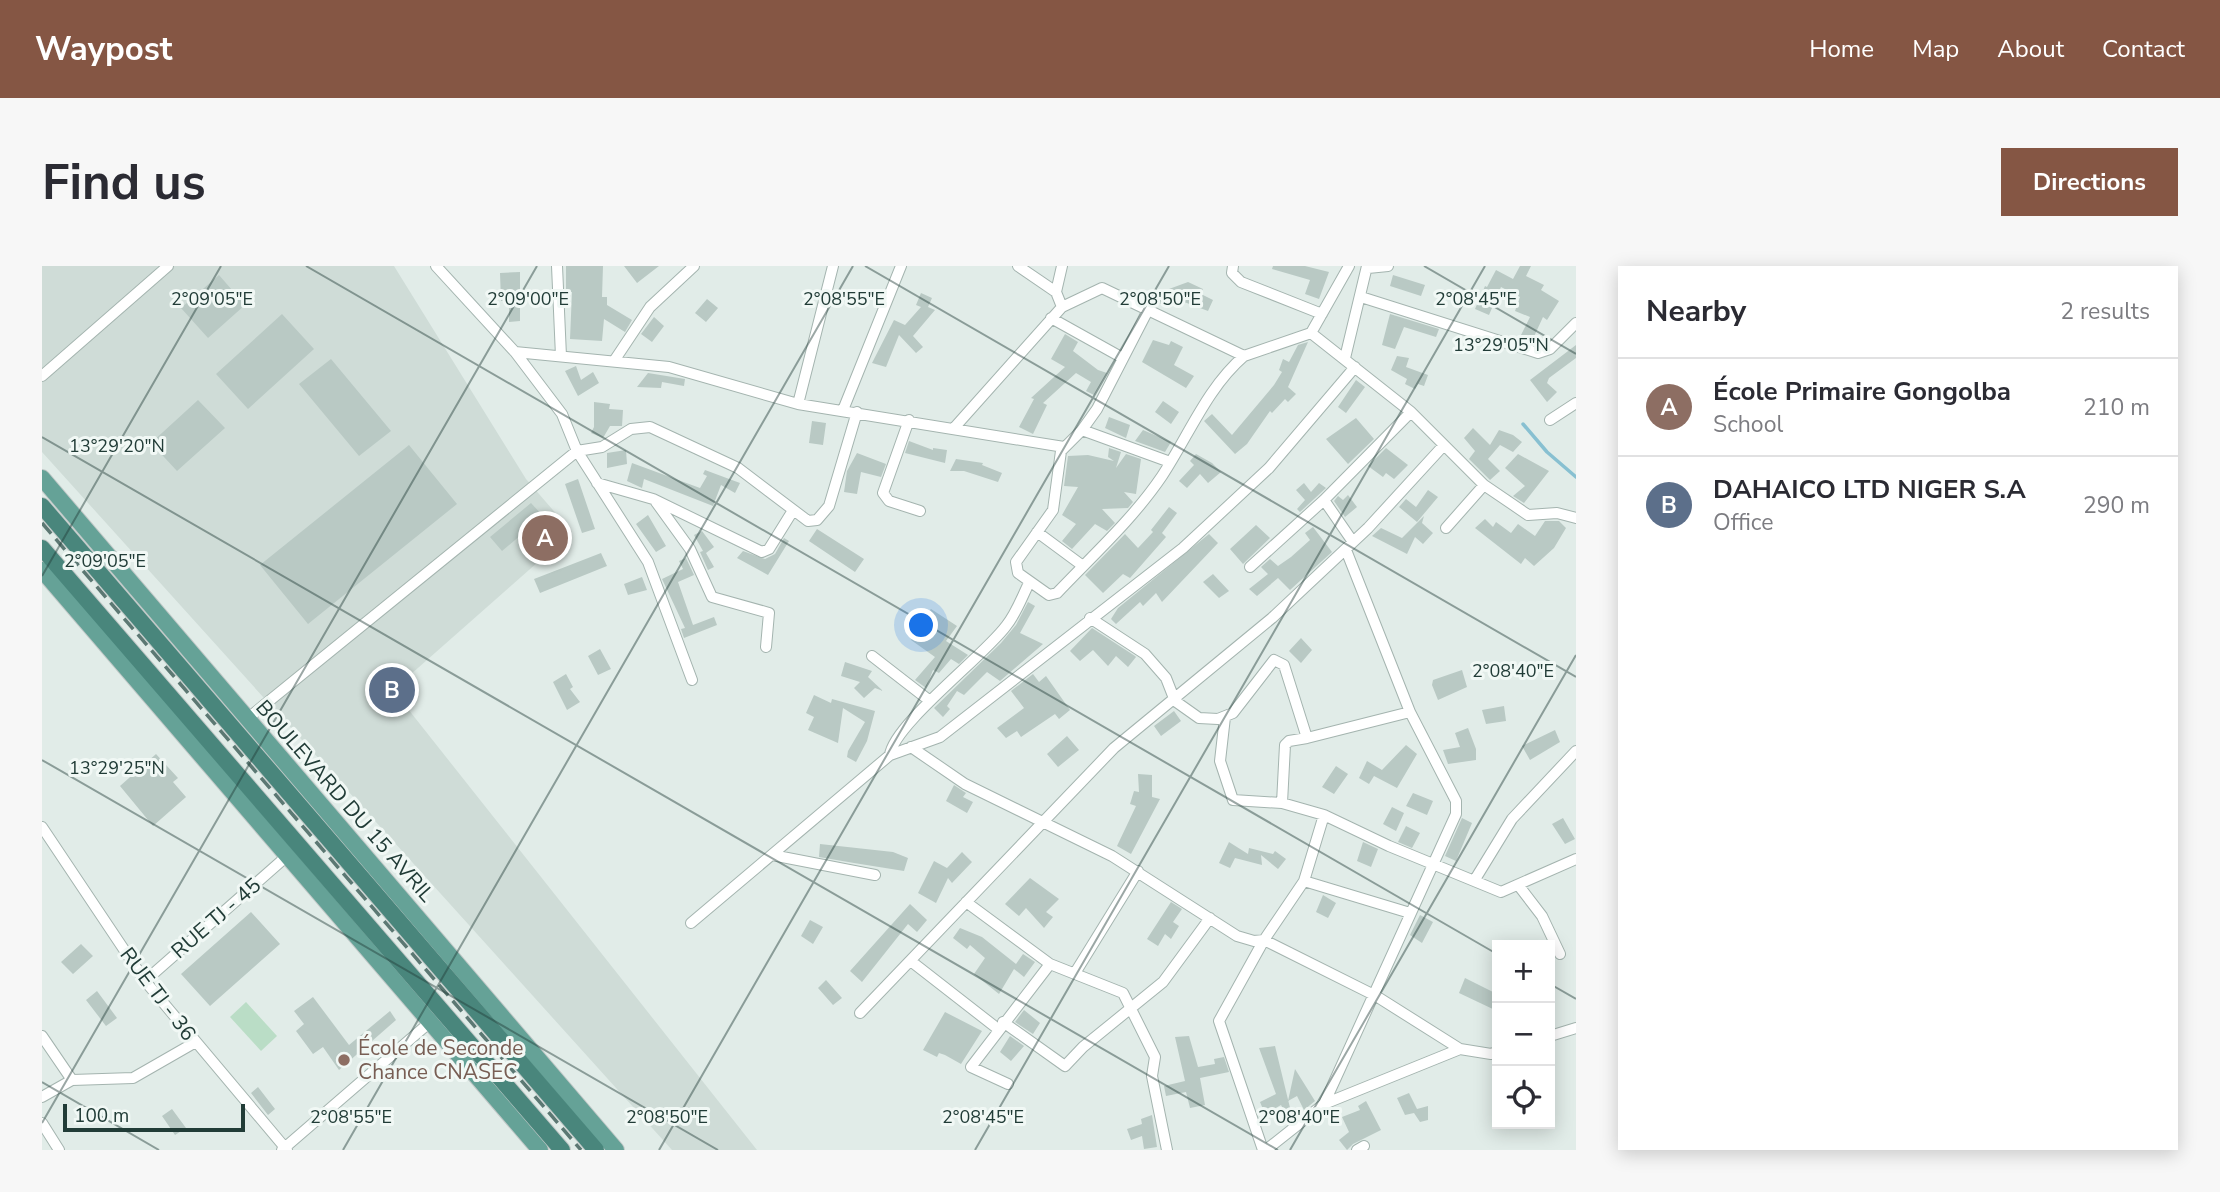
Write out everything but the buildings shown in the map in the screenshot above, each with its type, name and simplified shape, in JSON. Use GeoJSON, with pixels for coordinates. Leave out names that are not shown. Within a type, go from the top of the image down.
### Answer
{"type":"FeatureCollection","features":[{"type":"Feature","properties":{"kind":"highway","name":"BOULEVARD DU 15 AVRIL"},"geometry":{"type":"LineString","coordinates":[[42,506],[596,1150]]}},
{"type":"Feature","properties":{"kind":"highway"},"geometry":{"type":"LineString","coordinates":[[42,548],[562,1150]]}},
{"type":"Feature","properties":{"kind":"main road","name":"BOULEVARD DU 15 AVRIL"},"geometry":{"type":"LineString","coordinates":[[42,478],[616,1150]]}},
{"type":"Feature","properties":{"kind":"main road"},"geometry":{"type":"LineString","coordinates":[[42,570],[540,1150]]}},
{"type":"Feature","properties":{"kind":"street"},"geometry":{"type":"LineString","coordinates":[[42,376],[168,266]]}},
{"type":"Feature","properties":{"kind":"street"},"geometry":{"type":"LineString","coordinates":[[556,266],[561,356]]}},
{"type":"Feature","properties":{"kind":"street"},"geometry":{"type":"LineString","coordinates":[[614,361],[650,307],[694,266]]}},
{"type":"Feature","properties":{"kind":"street"},"geometry":{"type":"LineString","coordinates":[[798,404],[833,266]]}},
{"type":"Feature","properties":{"kind":"street"},"geometry":{"type":"LineString","coordinates":[[843,410],[901,266]]}},
{"type":"Feature","properties":{"kind":"street"},"geometry":{"type":"LineString","coordinates":[[1018,266],[1056,292],[1062,307]]}},
{"type":"Feature","properties":{"kind":"street"},"geometry":{"type":"LineString","coordinates":[[1056,292],[1062,266]]}},
{"type":"Feature","properties":{"kind":"street"},"geometry":{"type":"LineString","coordinates":[[1233,266],[1232,273],[1241,282],[1322,314]]}},
{"type":"Feature","properties":{"kind":"street"},"geometry":{"type":"LineString","coordinates":[[1147,312],[1121,357],[1097,409],[1082,430],[1064,447],[1058,460],[1055,503],[1016,562],[1018,573],[1029,583],[1053,595],[1134,513],[1170,462],[1223,376],[1244,356],[1311,333],[1349,266]]}},
{"type":"Feature","properties":{"kind":"street"},"geometry":{"type":"LineString","coordinates":[[1345,358],[1351,324],[1361,297],[1367,267],[1388,266]]}},
{"type":"Feature","properties":{"kind":"street"},"geometry":{"type":"LineString","coordinates":[[443,269],[515,352],[557,407],[578,451],[648,562],[692,680]]}},
{"type":"Feature","properties":{"kind":"street"},"geometry":{"type":"LineString","coordinates":[[954,428],[1062,307],[1094,295],[1102,288],[1147,312],[1244,356]]}},
{"type":"Feature","properties":{"kind":"street"},"geometry":{"type":"LineString","coordinates":[[1361,297],[1538,353],[1550,349],[1576,323]]}},
{"type":"Feature","properties":{"kind":"street"},"geometry":{"type":"LineString","coordinates":[[1051,318],[1121,357]]}},
{"type":"Feature","properties":{"kind":"street"},"geometry":{"type":"LineString","coordinates":[[1311,333],[1411,412],[1484,485],[1528,515],[1557,513],[1576,518]]}},
{"type":"Feature","properties":{"kind":"street"},"geometry":{"type":"LineString","coordinates":[[515,352],[685,370],[798,404],[1064,447]]}},
{"type":"Feature","properties":{"kind":"street"},"geometry":{"type":"LineString","coordinates":[[691,923],[890,755],[940,737],[1183,548],[1269,468],[1355,366]]}},
{"type":"Feature","properties":{"kind":"street"},"geometry":{"type":"LineString","coordinates":[[1550,419],[1576,403]]}},
{"type":"Feature","properties":{"kind":"street"},"geometry":{"type":"LineString","coordinates":[[247,719],[578,451],[601,447],[631,429],[650,427],[738,468],[792,512],[808,521],[817,520],[829,506],[857,412]]}},
{"type":"Feature","properties":{"kind":"street"},"geometry":{"type":"LineString","coordinates":[[1250,567],[1324,500],[1411,412]]}},
{"type":"Feature","properties":{"kind":"street"},"geometry":{"type":"LineString","coordinates":[[909,420],[883,493],[889,501],[920,511]]}},
{"type":"Feature","properties":{"kind":"street"},"geometry":{"type":"LineString","coordinates":[[1082,430],[1170,462]]}},
{"type":"Feature","properties":{"kind":"street"},"geometry":{"type":"LineString","coordinates":[[860,1013],[912,962],[966,902],[1115,748],[1238,649],[1350,546],[1444,445]]}},
{"type":"Feature","properties":{"kind":"street"},"geometry":{"type":"LineString","coordinates":[[597,483],[653,499],[762,552],[769,549],[792,512]]}},
{"type":"Feature","properties":{"kind":"street"},"geometry":{"type":"LineString","coordinates":[[1446,528],[1484,485]]}},
{"type":"Feature","properties":{"kind":"street"},"geometry":{"type":"LineString","coordinates":[[653,499],[690,549],[712,597],[769,613],[766,647]]}},
{"type":"Feature","properties":{"kind":"street"},"geometry":{"type":"LineString","coordinates":[[1324,500],[1350,546],[1410,712],[1456,802],[1456,814],[1410,913],[1376,996],[1324,1104]]}},
{"type":"Feature","properties":{"kind":"street"},"geometry":{"type":"LineString","coordinates":[[1037,532],[1083,566]]}},
{"type":"Feature","properties":{"kind":"street"},"geometry":{"type":"LineString","coordinates":[[890,755],[891,745],[930,701],[1005,627],[1029,583]]}},
{"type":"Feature","properties":{"kind":"street"},"geometry":{"type":"LineString","coordinates":[[1090,618],[1145,654],[1166,678],[1175,701],[1199,718],[1225,717],[1238,709],[1270,661],[1278,660],[1284,665],[1307,738]]}},
{"type":"Feature","properties":{"kind":"street"},"geometry":{"type":"LineString","coordinates":[[872,656],[930,701]]}},
{"type":"Feature","properties":{"kind":"street"},"geometry":{"type":"LineString","coordinates":[[1282,803],[1285,745],[1289,741],[1410,712]]}},
{"type":"Feature","properties":{"kind":"street"},"geometry":{"type":"LineString","coordinates":[[1225,717],[1220,761],[1231,799],[1282,803],[1324,814],[1389,846],[1501,892],[1576,859]]}},
{"type":"Feature","properties":{"kind":"street"},"geometry":{"type":"LineString","coordinates":[[911,747],[965,784],[1045,821],[1138,871],[1245,940],[1264,940],[1376,996],[1460,1048],[1492,1054]]}},
{"type":"Feature","properties":{"kind":"street"},"geometry":{"type":"LineString","coordinates":[[1474,881],[1512,819],[1576,751]]}},
{"type":"Feature","properties":{"kind":"street"},"geometry":{"type":"LineString","coordinates":[[1324,814],[1304,881],[1264,940],[1219,1021],[1265,1150],[1324,1104],[1460,1048]]}},
{"type":"Feature","properties":{"kind":"street","name":"RUE TJ - 36"},"geometry":{"type":"LineString","coordinates":[[42,827],[145,981],[285,1149]]}},
{"type":"Feature","properties":{"kind":"street"},"geometry":{"type":"LineString","coordinates":[[772,855],[875,875]]}},
{"type":"Feature","properties":{"kind":"street","name":"RUE TJ - 45"},"geometry":{"type":"LineString","coordinates":[[145,981],[287,856]]}},
{"type":"Feature","properties":{"kind":"street"},"geometry":{"type":"LineString","coordinates":[[1075,973],[1138,871]]}},
{"type":"Feature","properties":{"kind":"street"},"geometry":{"type":"LineString","coordinates":[[1304,881],[1410,913]]}},
{"type":"Feature","properties":{"kind":"street"},"geometry":{"type":"LineString","coordinates":[[1519,886],[1542,916],[1560,954]]}},
{"type":"Feature","properties":{"kind":"street"},"geometry":{"type":"LineString","coordinates":[[966,902],[1050,964],[1117,990],[1131,1009],[1155,1057],[1152,1076],[1167,1150]]}},
{"type":"Feature","properties":{"kind":"street"},"geometry":{"type":"LineString","coordinates":[[912,962],[1000,1026],[1065,1066],[1083,1047],[1168,976],[1210,918]]}},
{"type":"Feature","properties":{"kind":"street"},"geometry":{"type":"LineString","coordinates":[[1008,1084],[971,1068],[1000,1026],[1050,964]]}},
{"type":"Feature","properties":{"kind":"street"},"geometry":{"type":"LineString","coordinates":[[285,1149],[429,1023]]}},
{"type":"Feature","properties":{"kind":"street"},"geometry":{"type":"LineString","coordinates":[[1555,1034],[1576,1028]]}},
{"type":"Feature","properties":{"kind":"street"},"geometry":{"type":"LineString","coordinates":[[42,1036],[72,1080]]}},
{"type":"Feature","properties":{"kind":"street"},"geometry":{"type":"LineString","coordinates":[[42,1097],[72,1080],[133,1078],[194,1042]]}},
{"type":"Feature","properties":{"kind":"street"},"geometry":{"type":"LineString","coordinates":[[42,1123],[59,1150]]}},
{"type":"Feature","properties":{"kind":"shaded area"},"geometry":{"type":"Polygon","coordinates":[[[42,266],[394,266],[526,479],[572,532],[393,690],[757,1150],[672,1150],[42,452],[42,266]]]}},
{"type":"Feature","properties":{"kind":"green space"},"geometry":{"type":"Polygon","coordinates":[[[246,1002],[277,1036],[261,1051],[230,1017],[246,1002]]]}},
{"type":"Feature","properties":{"kind":"waterway"},"geometry":{"type":"LineString","coordinates":[[1523,424],[1547,452],[1576,477]]}},
{"type":"Feature","properties":{"kind":"railway"},"geometry":{"type":"LineString","coordinates":[[42,523],[581,1150]]}},
{"type":"Feature","properties":{"kind":"place","name":"École Primaire Gongolba"},"geometry":{"type":"Point","coordinates":[545,538]}},
{"type":"Feature","properties":{"kind":"place","name":"DAHAICO LTD NIGER S.A"},"geometry":{"type":"Point","coordinates":[392,690]}},
{"type":"Feature","properties":{"kind":"place","name":"École de Seconde Chance CNASEC"},"geometry":{"type":"Point","coordinates":[344,1060]}}]}
